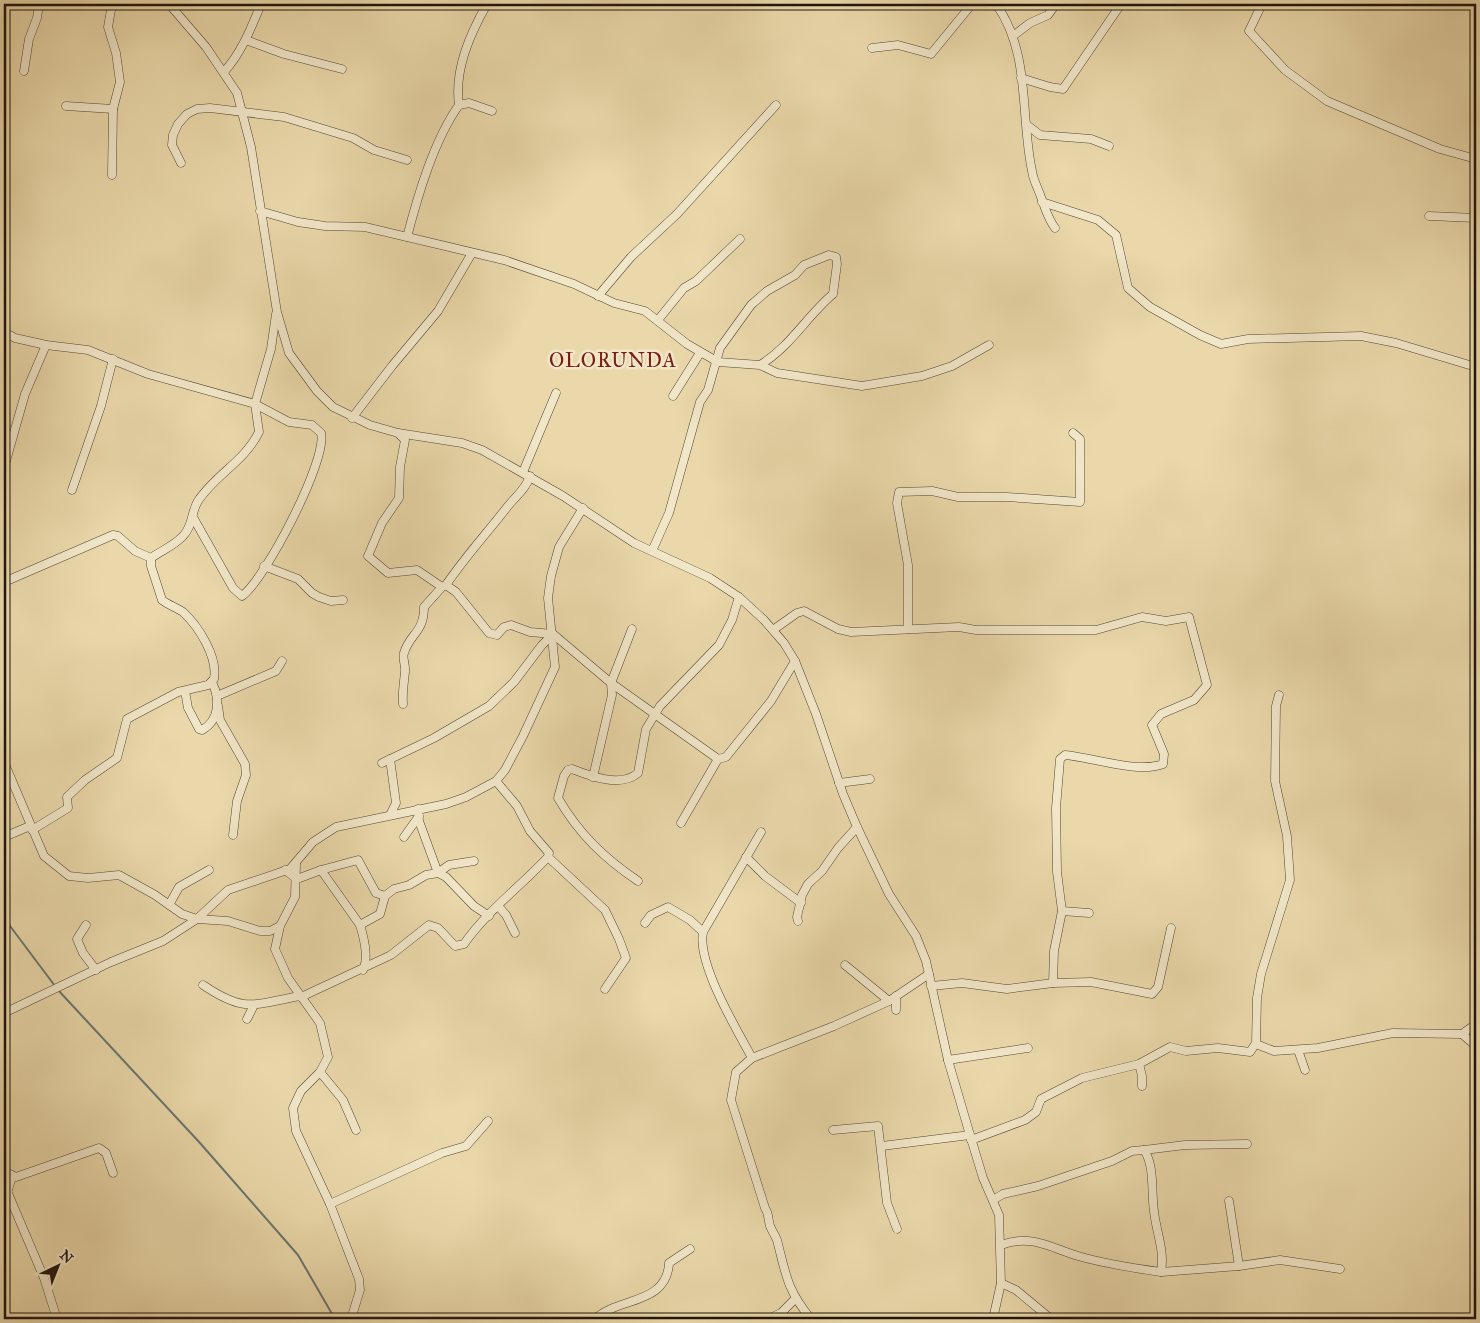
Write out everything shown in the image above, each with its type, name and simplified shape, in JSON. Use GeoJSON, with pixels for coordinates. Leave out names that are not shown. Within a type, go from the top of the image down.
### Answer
{"type":"FeatureCollection","features":[{"type":"Feature","properties":{"kind":"street"},"geometry":{"type":"LineString","coordinates":[[24,71],[29,39],[37,18],[39,4]]}},
{"type":"Feature","properties":{"kind":"street"},"geometry":{"type":"LineString","coordinates":[[112,4],[108,27],[117,58],[120,82],[113,109],[112,176]]}},
{"type":"Feature","properties":{"kind":"street"},"geometry":{"type":"LineString","coordinates":[[169,4],[206,47],[237,93],[251,147],[277,312],[289,353],[298,368],[333,406],[352,418],[398,434],[462,443],[482,450],[527,474],[583,508],[634,543],[710,578],[739,597],[773,630],[795,661],[857,827],[889,894],[916,936],[929,974],[948,1060],[970,1137],[999,1215],[1001,1245],[1000,1283],[993,1319]]}},
{"type":"Feature","properties":{"kind":"street"},"geometry":{"type":"LineString","coordinates":[[224,72],[236,58],[246,40],[261,4]]}},
{"type":"Feature","properties":{"kind":"street"},"geometry":{"type":"LineString","coordinates":[[459,105],[456,86],[472,30],[487,4]]}},
{"type":"Feature","properties":{"kind":"street"},"geometry":{"type":"LineString","coordinates":[[872,48],[898,45],[931,54],[972,4]]}},
{"type":"Feature","properties":{"kind":"street"},"geometry":{"type":"LineString","coordinates":[[996,4],[1006,18],[1013,36],[1022,78],[1032,172],[1049,221],[1055,228]]}},
{"type":"Feature","properties":{"kind":"street"},"geometry":{"type":"LineString","coordinates":[[1013,36],[1022,32],[1030,22],[1048,15],[1056,4]]}},
{"type":"Feature","properties":{"kind":"street"},"geometry":{"type":"LineString","coordinates":[[1022,78],[1063,89],[1121,4]]}},
{"type":"Feature","properties":{"kind":"street"},"geometry":{"type":"LineString","coordinates":[[1262,4],[1249,31],[1285,70],[1327,102],[1440,149],[1476,159]]}},
{"type":"Feature","properties":{"kind":"street"},"geometry":{"type":"LineString","coordinates":[[246,40],[284,54],[342,69]]}},
{"type":"Feature","properties":{"kind":"street"},"geometry":{"type":"LineString","coordinates":[[407,237],[427,172],[448,120],[459,105],[469,103],[492,111]]}},
{"type":"Feature","properties":{"kind":"street"},"geometry":{"type":"LineString","coordinates":[[598,296],[631,256],[677,214],[776,105]]}},
{"type":"Feature","properties":{"kind":"street"},"geometry":{"type":"LineString","coordinates":[[66,106],[113,109]]}},
{"type":"Feature","properties":{"kind":"street"},"geometry":{"type":"LineString","coordinates":[[181,163],[172,145],[178,124],[186,114],[197,109],[210,108],[284,117],[353,138],[374,150],[407,160]]}},
{"type":"Feature","properties":{"kind":"street"},"geometry":{"type":"LineString","coordinates":[[1027,125],[1040,135],[1092,139],[1109,146]]}},
{"type":"Feature","properties":{"kind":"street"},"geometry":{"type":"LineString","coordinates":[[1042,202],[1098,220],[1116,235],[1128,288],[1150,307],[1200,335],[1221,344],[1248,339],[1361,336],[1396,343],[1476,367]]}},
{"type":"Feature","properties":{"kind":"street"},"geometry":{"type":"LineString","coordinates":[[260,211],[298,222],[324,226],[364,227],[504,260],[574,284],[614,303],[638,308],[658,320],[700,352],[718,362],[760,365],[777,373],[862,386],[922,376],[952,366],[989,345]]}},
{"type":"Feature","properties":{"kind":"street"},"geometry":{"type":"LineString","coordinates":[[1429,216],[1476,218]]}},
{"type":"Feature","properties":{"kind":"street"},"geometry":{"type":"LineString","coordinates":[[658,320],[684,288],[696,281],[740,239]]}},
{"type":"Feature","properties":{"kind":"street"},"geometry":{"type":"LineString","coordinates":[[352,418],[438,311],[472,253]]}},
{"type":"Feature","properties":{"kind":"street"},"geometry":{"type":"LineString","coordinates":[[652,551],[670,513],[700,402],[708,390],[718,362],[720,348],[751,305],[766,291],[795,275],[804,265],[829,255],[836,257],[837,264],[833,294],[816,308],[796,334],[760,365]]}},
{"type":"Feature","properties":{"kind":"street"},"geometry":{"type":"LineString","coordinates":[[4,332],[15,338],[46,346],[88,350],[148,374],[255,404],[289,422],[312,425],[319,429],[322,437],[305,494],[278,549],[264,566],[262,574],[250,591],[242,596],[233,588],[194,519],[194,510],[209,487],[234,465],[256,437],[260,426],[255,404],[271,349],[277,312]]}},
{"type":"Feature","properties":{"kind":"street"},"geometry":{"type":"LineString","coordinates":[[4,468],[7,442],[20,418],[25,394],[46,346]]}},
{"type":"Feature","properties":{"kind":"street"},"geometry":{"type":"LineString","coordinates":[[673,396],[700,352]]}},
{"type":"Feature","properties":{"kind":"street"},"geometry":{"type":"LineString","coordinates":[[72,490],[101,406],[113,359]]}},
{"type":"Feature","properties":{"kind":"street"},"geometry":{"type":"LineString","coordinates":[[402,704],[403,680],[406,672],[404,653],[421,627],[424,619],[424,607],[444,586],[477,544],[486,536],[508,506],[527,486],[527,474],[556,393]]}},
{"type":"Feature","properties":{"kind":"street"},"geometry":{"type":"LineString","coordinates":[[908,629],[908,565],[897,503],[899,492],[932,491],[958,497],[1007,497],[1080,502],[1080,439],[1074,433]]}},
{"type":"Feature","properties":{"kind":"street"},"geometry":{"type":"LineString","coordinates":[[398,434],[405,440],[400,467],[399,498],[382,524],[368,556],[388,573],[417,570],[456,592],[489,633],[497,635],[504,627],[512,625],[530,632],[553,634],[611,683],[718,759]]}},
{"type":"Feature","properties":{"kind":"street"},"geometry":{"type":"LineString","coordinates":[[4,1013],[163,941],[197,919],[228,890],[296,864],[313,842],[336,827],[390,815],[419,813],[466,797],[496,781],[505,770],[514,753],[555,667],[548,598],[555,555],[583,508]]}},
{"type":"Feature","properties":{"kind":"street"},"geometry":{"type":"LineString","coordinates":[[4,582],[113,535],[118,536],[144,556],[151,558],[184,536],[194,519]]}},
{"type":"Feature","properties":{"kind":"street"},"geometry":{"type":"LineString","coordinates":[[4,838],[31,828],[68,808],[67,798],[84,780],[117,758],[128,719],[178,692],[208,686],[212,682],[215,676],[208,647],[196,627],[184,613],[162,600],[151,566],[151,558]]}},
{"type":"Feature","properties":{"kind":"street"},"geometry":{"type":"LineString","coordinates":[[264,566],[298,579],[312,593],[319,597],[331,601],[343,600]]}},
{"type":"Feature","properties":{"kind":"street"},"geometry":{"type":"LineString","coordinates":[[638,881],[608,861],[573,823],[558,798],[564,776],[572,768],[593,777],[607,780],[630,777],[638,773],[646,729],[671,693],[719,645],[732,620],[739,597]]}},
{"type":"Feature","properties":{"kind":"street"},"geometry":{"type":"LineString","coordinates":[[773,630],[797,613],[804,611],[838,629],[852,632],[959,627],[976,630],[1096,630],[1142,617],[1166,621],[1189,617],[1207,685],[1194,700],[1161,714],[1152,725],[1164,754],[1163,764],[1154,766],[1119,765],[1065,755],[1060,759],[1056,808],[1057,872],[1062,910],[1054,951],[1052,983]]}},
{"type":"Feature","properties":{"kind":"street"},"geometry":{"type":"LineString","coordinates":[[593,777],[612,695],[611,683],[632,629]]}},
{"type":"Feature","properties":{"kind":"street"},"geometry":{"type":"LineString","coordinates":[[390,815],[396,803],[386,761],[438,736],[488,706],[514,682],[542,645],[553,634]]}},
{"type":"Feature","properties":{"kind":"street"},"geometry":{"type":"LineString","coordinates":[[217,696],[276,671],[282,661]]}},
{"type":"Feature","properties":{"kind":"street"},"geometry":{"type":"LineString","coordinates":[[681,823],[718,759],[726,757],[761,714],[795,661]]}},
{"type":"Feature","properties":{"kind":"street"},"geometry":{"type":"LineString","coordinates":[[212,682],[217,696],[220,720],[245,764],[246,775],[237,801],[232,835]]}},
{"type":"Feature","properties":{"kind":"street"},"geometry":{"type":"LineString","coordinates":[[185,691],[188,708],[199,729],[206,728],[214,718],[218,706]]}},
{"type":"Feature","properties":{"kind":"street"},"geometry":{"type":"LineString","coordinates":[[882,1146],[970,1137],[1025,1120],[1036,1112],[1042,1099],[1082,1078],[1139,1064],[1170,1048],[1186,1051],[1218,1048],[1250,1052],[1256,1044],[1257,998],[1261,974],[1290,880],[1287,836],[1275,781],[1276,706],[1279,695]]}},
{"type":"Feature","properties":{"kind":"street"},"geometry":{"type":"LineString","coordinates":[[4,762],[44,856],[69,876],[88,878],[119,875],[182,914],[197,919],[228,920],[260,931],[270,931],[280,926]]}},
{"type":"Feature","properties":{"kind":"street"},"geometry":{"type":"LineString","coordinates":[[839,783],[870,779]]}},
{"type":"Feature","properties":{"kind":"street"},"geometry":{"type":"LineString","coordinates":[[203,985],[228,1000],[243,1005],[254,1005],[300,997],[363,970],[391,955],[430,925],[438,928],[455,946],[464,944],[498,906],[548,857],[549,853],[530,831],[524,816],[496,781]]}},
{"type":"Feature","properties":{"kind":"street"},"geometry":{"type":"LineString","coordinates":[[404,837],[419,813]]}},
{"type":"Feature","properties":{"kind":"street"},"geometry":{"type":"LineString","coordinates":[[419,813],[438,873],[446,877],[474,906],[489,916]]}},
{"type":"Feature","properties":{"kind":"street"},"geometry":{"type":"LineString","coordinates":[[798,920],[801,902],[808,884],[822,871],[838,848],[857,827]]}},
{"type":"Feature","properties":{"kind":"street"},"geometry":{"type":"LineString","coordinates":[[752,1058],[721,1000],[701,943],[703,932],[761,832]]}},
{"type":"Feature","properties":{"kind":"street"},"geometry":{"type":"LineString","coordinates":[[548,857],[605,910],[620,939],[626,958],[605,989]]}},
{"type":"Feature","properties":{"kind":"street"},"geometry":{"type":"LineString","coordinates":[[746,857],[765,876],[801,902]]}},
{"type":"Feature","properties":{"kind":"street"},"geometry":{"type":"LineString","coordinates":[[297,879],[358,860],[376,893],[386,896]]}},
{"type":"Feature","properties":{"kind":"street"},"geometry":{"type":"LineString","coordinates":[[360,925],[380,914],[386,896],[394,889],[409,885],[426,875],[438,873],[449,865],[474,861]]}},
{"type":"Feature","properties":{"kind":"street"},"geometry":{"type":"LineString","coordinates":[[296,864],[295,897],[280,926],[275,949],[283,969],[300,997],[320,1023],[328,1057],[320,1072],[301,1091],[293,1108],[296,1131],[330,1204],[359,1279],[360,1290],[352,1319]]}},
{"type":"Feature","properties":{"kind":"street"},"geometry":{"type":"LineString","coordinates":[[169,905],[179,887],[210,870]]}},
{"type":"Feature","properties":{"kind":"street"},"geometry":{"type":"LineString","coordinates":[[284,870],[297,879]]}},
{"type":"Feature","properties":{"kind":"street"},"geometry":{"type":"LineString","coordinates":[[321,870],[360,925],[364,938],[366,964],[363,970]]}},
{"type":"Feature","properties":{"kind":"street"},"geometry":{"type":"LineString","coordinates":[[498,906],[506,915],[515,933]]}},
{"type":"Feature","properties":{"kind":"street"},"geometry":{"type":"LineString","coordinates":[[645,923],[651,915],[668,907],[690,920],[703,932]]}},
{"type":"Feature","properties":{"kind":"street"},"geometry":{"type":"LineString","coordinates":[[1062,910],[1089,913]]}},
{"type":"Feature","properties":{"kind":"street"},"geometry":{"type":"LineString","coordinates":[[86,925],[77,939],[83,952],[96,970]]}},
{"type":"Feature","properties":{"kind":"street"},"geometry":{"type":"LineString","coordinates":[[932,986],[962,983],[1007,989],[1052,983],[1104,984],[1152,994],[1158,987],[1171,928]]}},
{"type":"Feature","properties":{"kind":"street"},"geometry":{"type":"LineString","coordinates":[[845,965],[889,1001]]}},
{"type":"Feature","properties":{"kind":"street"},"geometry":{"type":"LineString","coordinates":[[811,1319],[795,1299],[782,1265],[776,1238],[770,1227],[769,1213],[764,1208],[731,1100],[736,1072],[752,1058],[834,1026],[889,1001],[929,974]]}},
{"type":"Feature","properties":{"kind":"street"},"geometry":{"type":"LineString","coordinates":[[896,996],[896,1010]]}},
{"type":"Feature","properties":{"kind":"street"},"geometry":{"type":"LineString","coordinates":[[247,1019],[254,1005]]}},
{"type":"Feature","properties":{"kind":"street"},"geometry":{"type":"LineString","coordinates":[[1256,1044],[1274,1051],[1298,1050],[1318,1048],[1392,1033],[1462,1034],[1476,1024]]}},
{"type":"Feature","properties":{"kind":"street"},"geometry":{"type":"LineString","coordinates":[[1462,1034],[1476,1046]]}},
{"type":"Feature","properties":{"kind":"street"},"geometry":{"type":"LineString","coordinates":[[948,1060],[1028,1048]]}},
{"type":"Feature","properties":{"kind":"street"},"geometry":{"type":"LineString","coordinates":[[1298,1050],[1305,1070]]}},
{"type":"Feature","properties":{"kind":"street"},"geometry":{"type":"LineString","coordinates":[[1139,1064],[1142,1086]]}},
{"type":"Feature","properties":{"kind":"street"},"geometry":{"type":"LineString","coordinates":[[320,1072],[343,1100],[356,1130]]}},
{"type":"Feature","properties":{"kind":"street"},"geometry":{"type":"LineString","coordinates":[[330,1204],[442,1152],[466,1146],[488,1121]]}},
{"type":"Feature","properties":{"kind":"street"},"geometry":{"type":"LineString","coordinates":[[833,1130],[878,1126],[882,1146],[887,1203],[897,1229]]}},
{"type":"Feature","properties":{"kind":"street"},"geometry":{"type":"LineString","coordinates":[[993,1200],[1003,1194],[1038,1186],[1112,1161],[1132,1152],[1186,1145],[1247,1144]]}},
{"type":"Feature","properties":{"kind":"street"},"geometry":{"type":"LineString","coordinates":[[4,1170],[12,1177],[26,1175],[99,1148],[106,1153],[113,1173]]}},
{"type":"Feature","properties":{"kind":"street"},"geometry":{"type":"LineString","coordinates":[[1144,1150],[1150,1167],[1153,1210],[1161,1241],[1163,1262],[1161,1272]]}},
{"type":"Feature","properties":{"kind":"street"},"geometry":{"type":"LineString","coordinates":[[4,1202],[12,1177]]}},
{"type":"Feature","properties":{"kind":"street"},"geometry":{"type":"LineString","coordinates":[[7,1191],[14,1204],[32,1254],[44,1278],[57,1319]]}},
{"type":"Feature","properties":{"kind":"street"},"geometry":{"type":"LineString","coordinates":[[1229,1201],[1239,1266]]}},
{"type":"Feature","properties":{"kind":"street"},"geometry":{"type":"LineString","coordinates":[[1001,1245],[1016,1239],[1042,1243],[1078,1256],[1161,1272],[1239,1266],[1280,1260],[1340,1269]]}},
{"type":"Feature","properties":{"kind":"street"},"geometry":{"type":"LineString","coordinates":[[595,1319],[610,1310],[652,1293],[668,1274],[669,1263],[690,1249]]}},
{"type":"Feature","properties":{"kind":"street"},"geometry":{"type":"LineString","coordinates":[[1000,1283],[1016,1290],[1051,1319]]}},
{"type":"Feature","properties":{"kind":"street"},"geometry":{"type":"LineString","coordinates":[[768,1319],[781,1313],[795,1299]]}},
{"type":"Feature","properties":{"kind":"waterway"},"geometry":{"type":"LineString","coordinates":[[4,918],[55,986]]}},
{"type":"Feature","properties":{"kind":"waterway"},"geometry":{"type":"LineString","coordinates":[[58,990],[200,1143],[298,1255],[335,1319]]}},
{"type":"Feature","properties":{"kind":"district","name":"OLORUNDA"},"geometry":{"type":"Point","coordinates":[613,360]}}]}
